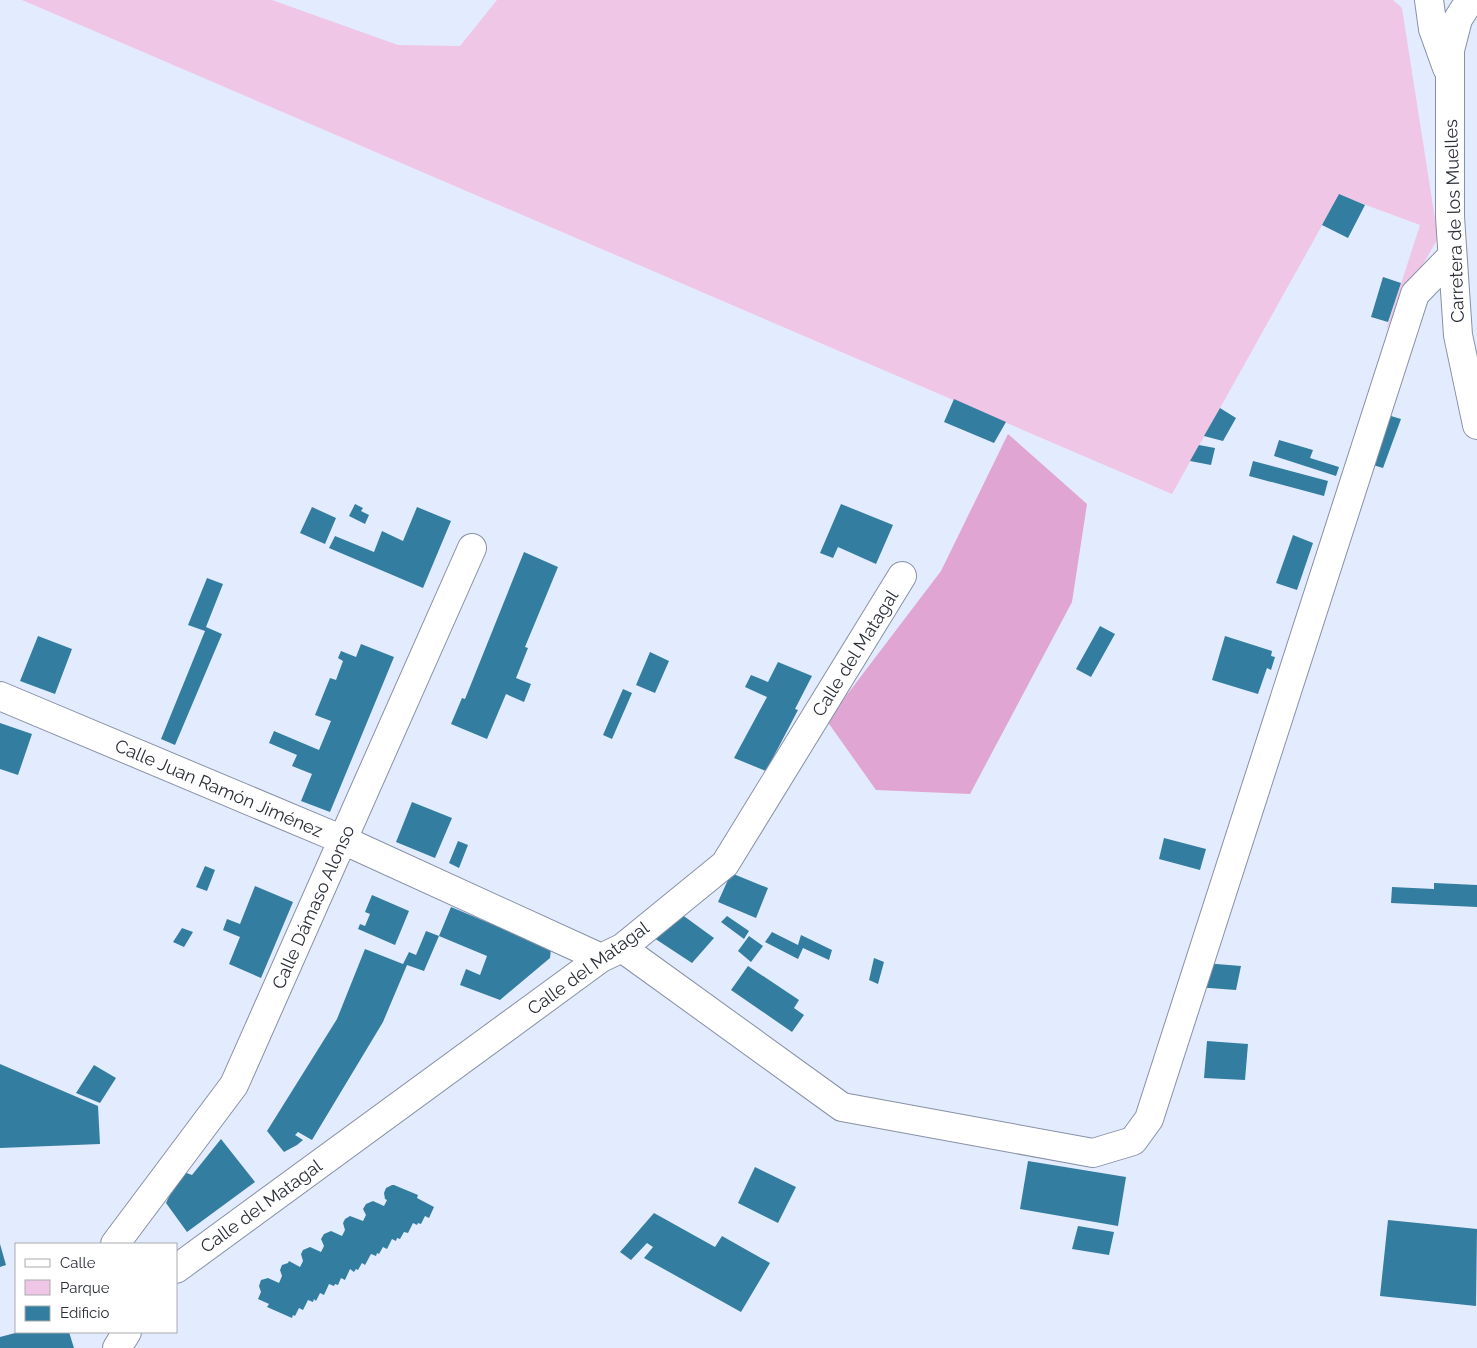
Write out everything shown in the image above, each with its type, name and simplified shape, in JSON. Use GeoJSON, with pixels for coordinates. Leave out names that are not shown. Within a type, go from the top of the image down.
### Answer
{"type":"FeatureCollection","features":[{"type":"Feature","properties":{"kind":"street","name":"Carretera de los Muelles"},"geometry":{"type":"LineString","coordinates":[[1429,0],[1433,29],[1450,74]]}},
{"type":"Feature","properties":{"kind":"street","name":"Carretera de los Muelles"},"geometry":{"type":"LineString","coordinates":[[1470,0],[1458,19],[1450,50],[1450,217],[1458,335],[1477,425]]}},
{"type":"Feature","properties":{"kind":"street","name":"Calle Juan Ramón Jiménez"},"geometry":{"type":"LineString","coordinates":[[0,696],[611,953],[842,1107],[1093,1153],[1133,1142],[1149,1118],[1415,294],[1452,256]]}},
{"type":"Feature","properties":{"kind":"street","name":"Calle Dámaso Alonso"},"geometry":{"type":"LineString","coordinates":[[116,1243],[234,1085],[472,548]]}},
{"type":"Feature","properties":{"kind":"street","name":"Calle del Matagal"},"geometry":{"type":"LineString","coordinates":[[178,1268],[611,953],[725,864],[902,576]]}},
{"type":"Feature","properties":{"kind":"street"},"geometry":{"type":"LineString","coordinates":[[116,1348],[126,1333]]}},
{"type":"Feature","properties":{"kind":"green space"},"geometry":{"type":"Polygon","coordinates":[[[22,0],[272,0],[398,45],[460,46],[497,0],[1393,0],[1402,8],[1438,238],[1386,330],[1420,225],[1339,195],[1172,494],[22,0]]]}},
{"type":"Feature","properties":{"kind":"shaded area"},"geometry":{"type":"Polygon","coordinates":[[[1008,434],[1087,504],[1072,602],[970,794],[876,790],[827,721],[941,571],[1008,434]]]}},
{"type":"Feature","properties":{"kind":"building"},"geometry":{"type":"Polygon","coordinates":[[[1339,194],[1365,205],[1348,238],[1322,225],[1339,194]]]}},
{"type":"Feature","properties":{"kind":"building"},"geometry":{"type":"Polygon","coordinates":[[[1383,277],[1401,283],[1388,322],[1371,317],[1383,277]]]}},
{"type":"Feature","properties":{"kind":"building"},"geometry":{"type":"Polygon","coordinates":[[[954,399],[1006,422],[994,443],[944,422],[954,399]]]}},
{"type":"Feature","properties":{"kind":"building"},"geometry":{"type":"Polygon","coordinates":[[[1220,408],[1236,418],[1223,441],[1204,436],[1220,408]]]}},
{"type":"Feature","properties":{"kind":"building"},"geometry":{"type":"Polygon","coordinates":[[[1391,416],[1401,419],[1383,468],[1373,465],[1391,416]]]}},
{"type":"Feature","properties":{"kind":"building"},"geometry":{"type":"Polygon","coordinates":[[[1279,440],[1313,450],[1310,458],[1339,467],[1336,476],[1274,456],[1279,440]]]}},
{"type":"Feature","properties":{"kind":"building"},"geometry":{"type":"Polygon","coordinates":[[[1199,445],[1215,448],[1211,465],[1190,461],[1199,445]]]}},
{"type":"Feature","properties":{"kind":"building"},"geometry":{"type":"Polygon","coordinates":[[[1253,461],[1328,481],[1324,496],[1249,476],[1253,461]]]}},
{"type":"Feature","properties":{"kind":"building"},"geometry":{"type":"Polygon","coordinates":[[[355,504],[363,508],[361,511],[369,515],[365,524],[349,516],[355,504]]]}},
{"type":"Feature","properties":{"kind":"building"},"geometry":{"type":"Polygon","coordinates":[[[841,504],[893,525],[876,564],[838,547],[833,558],[820,553],[841,504]]]}},
{"type":"Feature","properties":{"kind":"building"},"geometry":{"type":"Polygon","coordinates":[[[312,507],[336,518],[325,544],[300,533],[312,507]]]}},
{"type":"Feature","properties":{"kind":"building"},"geometry":{"type":"Polygon","coordinates":[[[417,507],[451,521],[423,588],[329,548],[335,536],[374,552],[382,531],[403,541],[417,507]]]}},
{"type":"Feature","properties":{"kind":"building"},"geometry":{"type":"Polygon","coordinates":[[[1293,535],[1313,543],[1297,590],[1276,583],[1293,535]]]}},
{"type":"Feature","properties":{"kind":"building"},"geometry":{"type":"Polygon","coordinates":[[[524,552],[558,567],[525,647],[528,648],[516,678],[531,684],[524,702],[506,694],[487,739],[451,724],[462,698],[465,699],[524,552]]]}},
{"type":"Feature","properties":{"kind":"building"},"geometry":{"type":"Polygon","coordinates":[[[207,578],[223,584],[206,627],[222,634],[175,745],[161,739],[205,631],[188,625],[207,578]]]}},
{"type":"Feature","properties":{"kind":"building"},"geometry":{"type":"Polygon","coordinates":[[[1100,626],[1115,634],[1091,677],[1076,669],[1100,626]]]}},
{"type":"Feature","properties":{"kind":"building"},"geometry":{"type":"Polygon","coordinates":[[[38,636],[72,649],[55,694],[20,681],[38,636]]]}},
{"type":"Feature","properties":{"kind":"building"},"geometry":{"type":"Polygon","coordinates":[[[1225,636],[1272,651],[1271,656],[1275,657],[1271,670],[1267,668],[1258,694],[1212,680],[1225,636]]]}},
{"type":"Feature","properties":{"kind":"building"},"geometry":{"type":"Polygon","coordinates":[[[361,644],[394,657],[330,812],[301,801],[312,774],[292,766],[297,755],[269,743],[274,731],[319,750],[331,721],[315,715],[330,678],[336,680],[343,661],[338,658],[341,651],[356,657],[361,644]]]}},
{"type":"Feature","properties":{"kind":"building"},"geometry":{"type":"Polygon","coordinates":[[[650,652],[669,661],[655,693],[636,685],[650,652]]]}},
{"type":"Feature","properties":{"kind":"building"},"geometry":{"type":"Polygon","coordinates":[[[778,662],[812,676],[795,709],[798,710],[766,771],[734,758],[767,697],[745,687],[751,675],[768,682],[778,662]]]}},
{"type":"Feature","properties":{"kind":"building"},"geometry":{"type":"Polygon","coordinates":[[[623,689],[632,693],[612,739],[603,735],[623,689]]]}},
{"type":"Feature","properties":{"kind":"building"},"geometry":{"type":"Polygon","coordinates":[[[0,723],[32,734],[18,775],[0,769],[0,723]]]}},
{"type":"Feature","properties":{"kind":"building"},"geometry":{"type":"Polygon","coordinates":[[[412,802],[452,818],[435,858],[396,842],[412,802]]]}},
{"type":"Feature","properties":{"kind":"building"},"geometry":{"type":"Polygon","coordinates":[[[1164,838],[1206,849],[1200,870],[1159,859],[1164,838]]]}},
{"type":"Feature","properties":{"kind":"building"},"geometry":{"type":"Polygon","coordinates":[[[458,841],[468,845],[459,868],[449,863],[458,841]]]}},
{"type":"Feature","properties":{"kind":"building"},"geometry":{"type":"Polygon","coordinates":[[[205,866],[215,870],[207,891],[196,887],[205,866]]]}},
{"type":"Feature","properties":{"kind":"building"},"geometry":{"type":"Polygon","coordinates":[[[731,873],[768,888],[756,918],[718,902],[731,873]]]}},
{"type":"Feature","properties":{"kind":"building"},"geometry":{"type":"Polygon","coordinates":[[[1434,883],[1477,885],[1477,907],[1391,903],[1392,887],[1434,889],[1434,883]]]}},
{"type":"Feature","properties":{"kind":"building"},"geometry":{"type":"Polygon","coordinates":[[[255,886],[293,902],[261,978],[229,964],[240,937],[223,930],[227,919],[240,924],[255,886]]]}},
{"type":"Feature","properties":{"kind":"building"},"geometry":{"type":"Polygon","coordinates":[[[372,895],[409,911],[395,945],[358,929],[360,924],[365,926],[370,914],[365,912],[372,895]]]}},
{"type":"Feature","properties":{"kind":"building"},"geometry":{"type":"Polygon","coordinates":[[[451,907],[551,949],[550,958],[500,1000],[460,985],[466,969],[480,975],[487,956],[439,936],[451,907]]]}},
{"type":"Feature","properties":{"kind":"building"},"geometry":{"type":"Polygon","coordinates":[[[681,914],[714,938],[692,963],[654,938],[681,914]]]}},
{"type":"Feature","properties":{"kind":"building"},"geometry":{"type":"Polygon","coordinates":[[[727,916],[749,931],[744,939],[721,922],[727,916]]]}},
{"type":"Feature","properties":{"kind":"building"},"geometry":{"type":"Polygon","coordinates":[[[182,928],[193,932],[184,947],[173,942],[182,928]]]}},
{"type":"Feature","properties":{"kind":"building"},"geometry":{"type":"Polygon","coordinates":[[[426,931],[439,936],[424,971],[407,965],[383,1022],[312,1140],[298,1132],[295,1135],[303,1140],[284,1152],[267,1131],[337,1019],[365,949],[403,964],[409,952],[416,955],[426,931]]]}},
{"type":"Feature","properties":{"kind":"building"},"geometry":{"type":"Polygon","coordinates":[[[772,932],[798,945],[801,935],[832,950],[829,960],[803,948],[798,959],[765,942],[772,932]]]}},
{"type":"Feature","properties":{"kind":"building"},"geometry":{"type":"Polygon","coordinates":[[[749,936],[763,946],[751,962],[738,951],[749,936]]]}},
{"type":"Feature","properties":{"kind":"building"},"geometry":{"type":"Polygon","coordinates":[[[874,958],[884,962],[878,984],[869,980],[874,958]]]}},
{"type":"Feature","properties":{"kind":"building"},"geometry":{"type":"Polygon","coordinates":[[[1204,963],[1241,966],[1236,990],[1196,987],[1204,963]]]}},
{"type":"Feature","properties":{"kind":"building"},"geometry":{"type":"Polygon","coordinates":[[[748,966],[799,1000],[794,1008],[804,1015],[792,1032],[731,990],[748,966]]]}},
{"type":"Feature","properties":{"kind":"building"},"geometry":{"type":"Polygon","coordinates":[[[1207,1041],[1248,1044],[1245,1080],[1204,1078],[1207,1041]]]}},
{"type":"Feature","properties":{"kind":"building"},"geometry":{"type":"Polygon","coordinates":[[[0,1064],[98,1106],[100,1144],[0,1148],[0,1064]]]}},
{"type":"Feature","properties":{"kind":"building"},"geometry":{"type":"Polygon","coordinates":[[[94,1065],[116,1078],[100,1103],[76,1093],[94,1065]]]}},
{"type":"Feature","properties":{"kind":"building"},"geometry":{"type":"Polygon","coordinates":[[[221,1139],[255,1182],[187,1232],[166,1203],[181,1171],[192,1175],[221,1139]]]}},
{"type":"Feature","properties":{"kind":"building"},"geometry":{"type":"Polygon","coordinates":[[[1028,1161],[1126,1177],[1118,1226],[1020,1209],[1028,1161]]]}},
{"type":"Feature","properties":{"kind":"building"},"geometry":{"type":"Polygon","coordinates":[[[755,1167],[796,1187],[778,1223],[738,1203],[755,1167]]]}},
{"type":"Feature","properties":{"kind":"building"},"geometry":{"type":"Polygon","coordinates":[[[392,1185],[418,1195],[417,1198],[434,1207],[429,1218],[425,1216],[421,1224],[413,1223],[408,1233],[404,1232],[400,1239],[397,1238],[396,1241],[392,1239],[387,1249],[383,1247],[376,1256],[371,1254],[365,1265],[362,1263],[358,1270],[356,1269],[354,1272],[350,1269],[345,1280],[341,1278],[338,1285],[329,1284],[324,1295],[320,1293],[316,1301],[314,1299],[313,1302],[308,1300],[303,1310],[299,1308],[292,1318],[267,1307],[269,1304],[258,1299],[261,1292],[259,1286],[261,1280],[268,1278],[279,1283],[282,1276],[280,1270],[282,1265],[289,1261],[300,1267],[303,1261],[301,1254],[303,1250],[310,1247],[321,1252],[324,1246],[321,1239],[324,1234],[331,1231],[342,1236],[345,1230],[343,1223],[350,1216],[363,1221],[366,1215],[363,1209],[366,1204],[373,1201],[384,1206],[387,1200],[384,1193],[386,1188],[392,1185]]]}},
{"type":"Feature","properties":{"kind":"building"},"geometry":{"type":"Polygon","coordinates":[[[654,1213],[715,1247],[722,1236],[770,1263],[741,1312],[644,1258],[653,1247],[647,1243],[631,1260],[620,1252],[654,1213]]]}},
{"type":"Feature","properties":{"kind":"building"},"geometry":{"type":"Polygon","coordinates":[[[1388,1220],[1477,1229],[1476,1306],[1380,1296],[1388,1220]]]}},
{"type":"Feature","properties":{"kind":"building"},"geometry":{"type":"Polygon","coordinates":[[[1078,1226],[1114,1232],[1109,1255],[1072,1249],[1078,1226]]]}},
{"type":"Feature","properties":{"kind":"building"},"geometry":{"type":"Polygon","coordinates":[[[0,1244],[6,1265],[0,1267],[0,1244]]]}},
{"type":"Feature","properties":{"kind":"building"},"geometry":{"type":"Polygon","coordinates":[[[15,1333],[69,1333],[74,1348],[0,1348],[0,1337],[15,1333]]]}}]}
